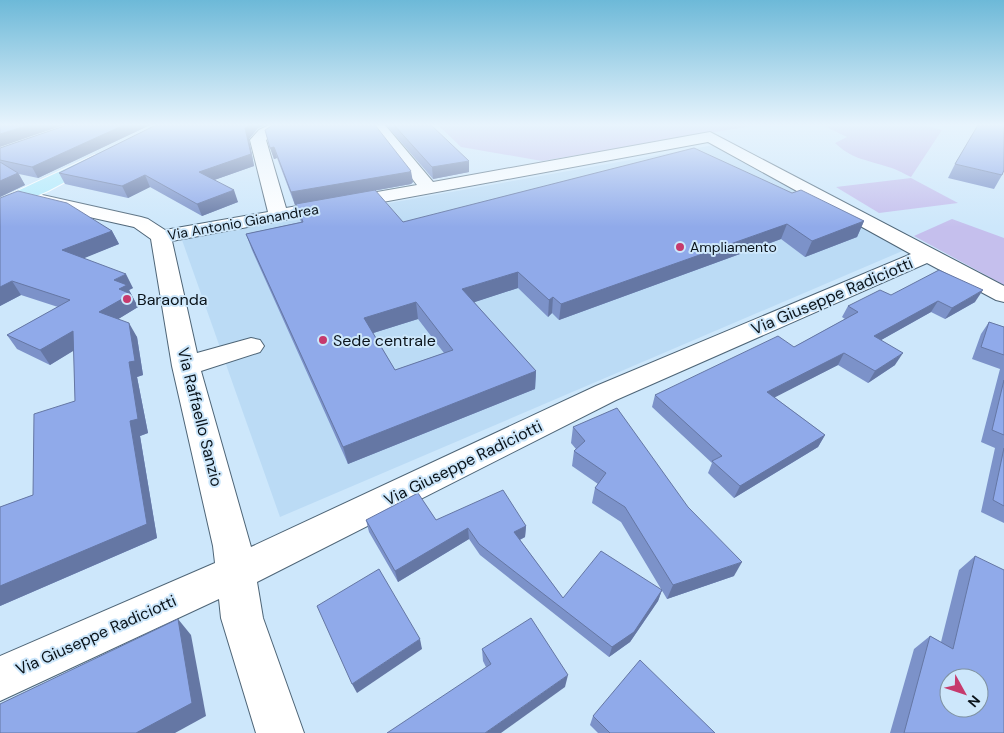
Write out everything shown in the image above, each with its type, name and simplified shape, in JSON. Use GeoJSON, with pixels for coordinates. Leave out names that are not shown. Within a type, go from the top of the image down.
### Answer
{"type":"FeatureCollection","features":[{"type":"Feature","properties":{"kind":"main road"},"geometry":{"type":"LineString","coordinates":[[9,197],[57,178],[96,159]]}},
{"type":"Feature","properties":{"kind":"main road"},"geometry":{"type":"LineString","coordinates":[[9,197],[57,178]]}},
{"type":"Feature","properties":{"kind":"street"},"geometry":{"type":"LineString","coordinates":[[263,159],[279,216]]}},
{"type":"Feature","properties":{"kind":"street"},"geometry":{"type":"LineString","coordinates":[[406,159],[429,188]]}},
{"type":"Feature","properties":{"kind":"street","name":"Via Antonio Gianandrea"},"geometry":{"type":"LineString","coordinates":[[161,237],[588,159]]}},
{"type":"Feature","properties":{"kind":"street","name":"Via Antonio Gianandrea"},"geometry":{"type":"LineString","coordinates":[[752,159],[929,254]]}},
{"type":"Feature","properties":{"kind":"street"},"geometry":{"type":"LineString","coordinates":[[9,197],[39,200],[141,223],[161,237]]}},
{"type":"Feature","properties":{"kind":"street","name":"Via Raffaello Sanzio"},"geometry":{"type":"LineString","coordinates":[[161,237],[186,366],[232,546],[242,618],[280,733]]}},
{"type":"Feature","properties":{"kind":"street"},"geometry":{"type":"LineString","coordinates":[[929,254],[1004,295]]}},
{"type":"Feature","properties":{"kind":"street","name":"Via Giuseppe Radiciotti"},"geometry":{"type":"LineString","coordinates":[[0,679],[235,572],[606,394],[929,254]]}},
{"type":"Feature","properties":{"kind":"street"},"geometry":{"type":"LineString","coordinates":[[186,366],[251,346]]}},
{"type":"Feature","properties":{"kind":"shaded area"},"geometry":{"type":"Polygon","coordinates":[[[532,159],[553,159],[542,161],[532,159]]]}},
{"type":"Feature","properties":{"kind":"shaded area"},"geometry":{"type":"Polygon","coordinates":[[[634,159],[740,159],[907,249],[280,517],[182,240],[634,159]]]}},
{"type":"Feature","properties":{"kind":"shaded area"},"geometry":{"type":"Polygon","coordinates":[[[863,159],[923,159],[911,177],[892,168],[863,159]]]}},
{"type":"Feature","properties":{"kind":"shaded area"},"geometry":{"type":"Polygon","coordinates":[[[911,178],[958,203],[879,213],[836,187],[911,178]]]}},
{"type":"Feature","properties":{"kind":"shaded area"},"geometry":{"type":"Polygon","coordinates":[[[952,219],[1004,238],[1004,285],[914,236],[952,219]]]}},
{"type":"Feature","properties":{"kind":"building"},"geometry":{"type":"Polygon","coordinates":[[[0,159],[49,159],[32,167],[0,159]]]}},
{"type":"Feature","properties":{"kind":"building"},"geometry":{"type":"Polygon","coordinates":[[[87,159],[236,159],[199,172],[234,190],[197,204],[145,175],[122,186],[59,173],[87,159]]]}},
{"type":"Feature","properties":{"kind":"building"},"geometry":{"type":"Polygon","coordinates":[[[279,159],[402,159],[411,171],[409,172],[291,192],[279,159]]]}},
{"type":"Feature","properties":{"kind":"building"},"geometry":{"type":"Polygon","coordinates":[[[425,159],[467,159],[469,161],[432,167],[425,159]]]}},
{"type":"Feature","properties":{"kind":"building"},"geometry":{"type":"Polygon","coordinates":[[[650,159],[718,159],[792,193],[801,190],[864,221],[812,241],[787,224],[561,304],[553,297],[549,300],[518,272],[462,289],[536,371],[343,447],[246,234],[303,222],[296,204],[375,190],[403,222],[650,159]],[[416,302],[364,318],[395,370],[453,350],[416,302]]]}},
{"type":"Feature","properties":{"kind":"building"},"geometry":{"type":"Polygon","coordinates":[[[958,159],[1004,159],[1004,170],[1002,175],[955,164],[958,159]]]}},
{"type":"Feature","properties":{"kind":"building"},"geometry":{"type":"Polygon","coordinates":[[[0,162],[18,173],[0,181],[0,162]]]}},
{"type":"Feature","properties":{"kind":"building"},"geometry":{"type":"Polygon","coordinates":[[[18,191],[67,203],[112,231],[62,250],[126,274],[114,280],[127,285],[119,289],[131,294],[99,312],[129,323],[135,361],[129,362],[138,419],[130,421],[147,524],[0,586],[0,507],[33,495],[34,414],[75,401],[73,331],[40,350],[7,335],[70,300],[12,281],[0,287],[0,198],[18,191]]]}},
{"type":"Feature","properties":{"kind":"building"},"geometry":{"type":"Polygon","coordinates":[[[939,270],[983,290],[952,308],[938,301],[874,336],[903,353],[875,371],[844,353],[767,392],[825,435],[740,486],[712,461],[722,456],[655,395],[778,336],[794,347],[858,312],[848,306],[880,290],[891,295],[939,270]]]}},
{"type":"Feature","properties":{"kind":"building"},"geometry":{"type":"Polygon","coordinates":[[[989,322],[1004,327],[1004,355],[981,347],[989,322]]]}},
{"type":"Feature","properties":{"kind":"building"},"geometry":{"type":"Polygon","coordinates":[[[1004,380],[1004,435],[992,430],[1004,380]]]}},
{"type":"Feature","properties":{"kind":"building"},"geometry":{"type":"Polygon","coordinates":[[[617,408],[688,507],[742,562],[673,585],[625,507],[595,488],[606,473],[574,451],[585,441],[573,427],[617,408]]]}},
{"type":"Feature","properties":{"kind":"building"},"geometry":{"type":"Polygon","coordinates":[[[1004,448],[1004,506],[993,500],[1004,448]]]}},
{"type":"Feature","properties":{"kind":"building"},"geometry":{"type":"Polygon","coordinates":[[[503,490],[526,526],[514,532],[563,598],[601,551],[662,590],[634,632],[612,647],[479,544],[468,528],[395,571],[366,520],[418,493],[436,520],[503,490]]]}},
{"type":"Feature","properties":{"kind":"building"},"geometry":{"type":"Polygon","coordinates":[[[975,556],[1004,570],[1004,733],[904,733],[930,636],[953,649],[975,556]]]}},
{"type":"Feature","properties":{"kind":"building"},"geometry":{"type":"Polygon","coordinates":[[[379,569],[420,639],[352,684],[317,606],[379,569]]]}},
{"type":"Feature","properties":{"kind":"building"},"geometry":{"type":"Polygon","coordinates":[[[531,618],[568,675],[485,733],[387,733],[491,664],[482,649],[531,618]]]}},
{"type":"Feature","properties":{"kind":"building"},"geometry":{"type":"Polygon","coordinates":[[[178,619],[192,703],[136,733],[0,733],[0,704],[178,619]]]}},
{"type":"Feature","properties":{"kind":"building"},"geometry":{"type":"Polygon","coordinates":[[[640,660],[715,733],[610,733],[593,716],[640,660]]]}},
{"type":"Feature","properties":{"kind":"place","name":"Ampliamento"},"geometry":{"type":"Point","coordinates":[680,247]}},
{"type":"Feature","properties":{"kind":"place","name":"Baraonda"},"geometry":{"type":"Point","coordinates":[127,299]}},
{"type":"Feature","properties":{"kind":"place","name":"Sede centrale"},"geometry":{"type":"Point","coordinates":[323,340]}}]}
